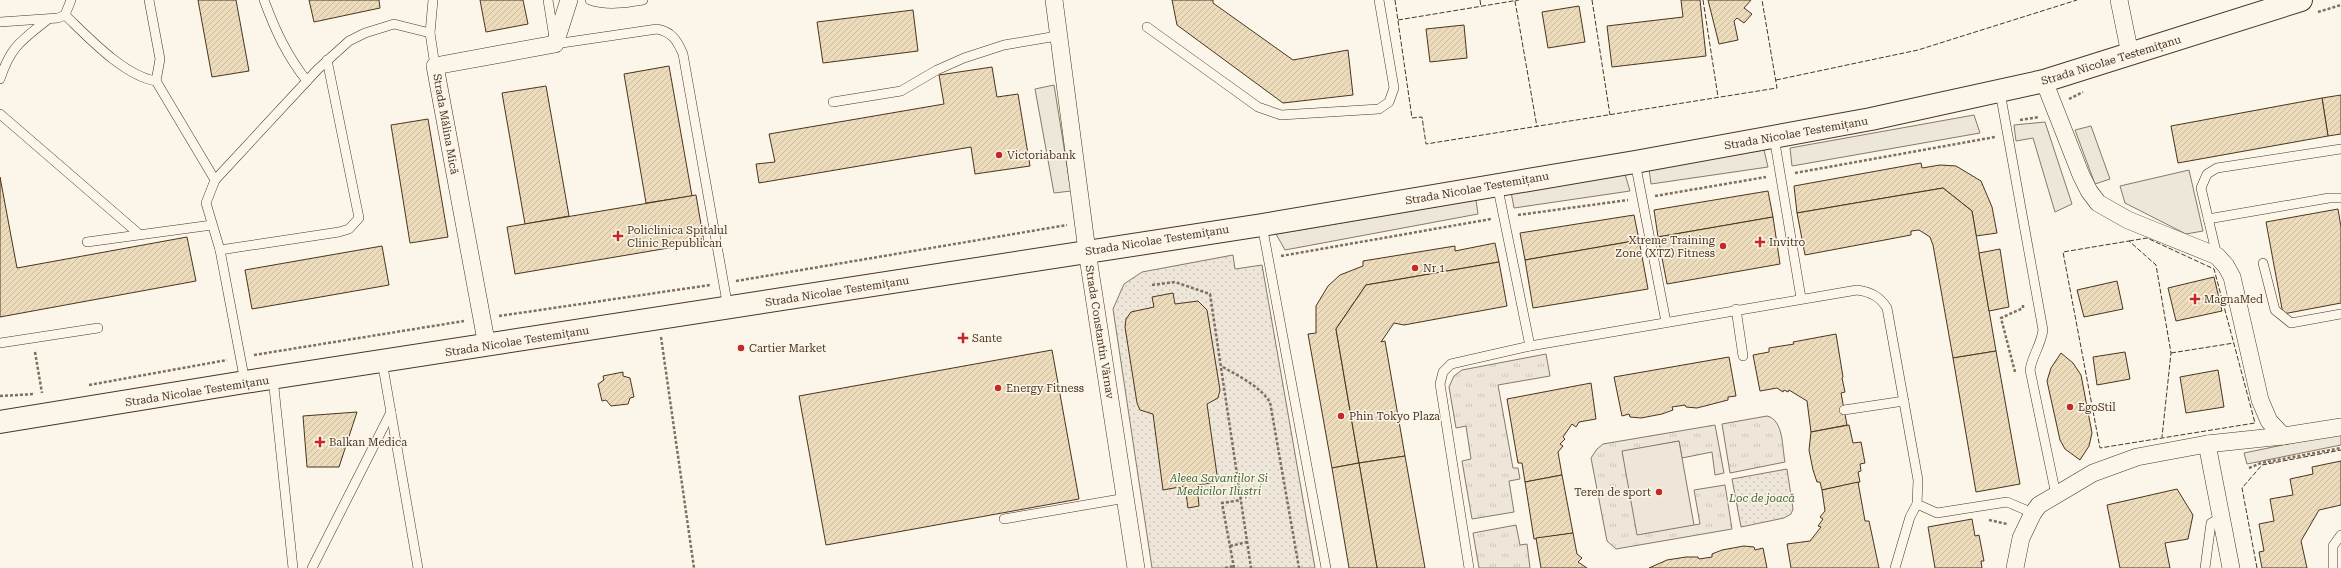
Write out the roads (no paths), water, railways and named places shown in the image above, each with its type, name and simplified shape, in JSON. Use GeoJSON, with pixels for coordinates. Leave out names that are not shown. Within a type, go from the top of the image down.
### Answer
{"type":"FeatureCollection","features":[{"type":"Feature","properties":{"kind":"main road","name":"Strada Nicolae Testemițanu"},"geometry":{"type":"LineString","coordinates":[[0,422],[245,382],[487,346],[1262,224],[1635,162],[1774,137],[1893,115],[2044,81],[2301,0]]}},
{"type":"Feature","properties":{"kind":"street"},"geometry":{"type":"LineString","coordinates":[[555,44],[569,0]]}},
{"type":"Feature","properties":{"kind":"street","name":"Strada Constantin Vârnav"},"geometry":{"type":"LineString","coordinates":[[1054,0],[1087,251],[1136,568]]}},
{"type":"Feature","properties":{"kind":"street"},"geometry":{"type":"LineString","coordinates":[[2119,0],[2130,54]]}},
{"type":"Feature","properties":{"kind":"street","name":"Strada Mălina Mică"},"geometry":{"type":"LineString","coordinates":[[487,346],[435,66],[555,44]]}},
{"type":"Feature","properties":{"kind":"street"},"geometry":{"type":"LineString","coordinates":[[2044,81],[2081,175],[2089,192],[2098,203],[2128,220],[2217,256],[2226,266],[2232,277],[2260,400],[2269,421],[2283,436]]}},
{"type":"Feature","properties":{"kind":"street"},"geometry":{"type":"LineString","coordinates":[[2015,568],[2021,538],[2033,513],[2040,505],[2056,494],[2093,474],[2137,457],[2207,444],[2283,436],[2341,427]]}},
{"type":"Feature","properties":{"kind":"street"},"geometry":{"type":"LineString","coordinates":[[2207,444],[2232,568]]}},
{"type":"Feature","properties":{"kind":"lane"},"geometry":{"type":"LineString","coordinates":[[65,15],[71,0]]}},
{"type":"Feature","properties":{"kind":"lane"},"geometry":{"type":"LineString","coordinates":[[149,0],[160,59],[156,81],[215,180]]}},
{"type":"Feature","properties":{"kind":"lane"},"geometry":{"type":"LineString","coordinates":[[264,0],[279,39],[291,61],[306,81]]}},
{"type":"Feature","properties":{"kind":"lane"},"geometry":{"type":"LineString","coordinates":[[432,0],[430,33],[435,66]]}},
{"type":"Feature","properties":{"kind":"lane"},"geometry":{"type":"LineString","coordinates":[[548,0],[555,44],[657,29],[667,31],[678,44],[683,54],[728,308]]}},
{"type":"Feature","properties":{"kind":"lane"},"geometry":{"type":"LineString","coordinates":[[590,0],[598,3],[620,3],[643,0]]}},
{"type":"Feature","properties":{"kind":"lane"},"geometry":{"type":"LineString","coordinates":[[1147,27],[1258,108],[1268,112],[1281,115],[1379,109],[1389,102],[1394,88],[1379,0]]}},
{"type":"Feature","properties":{"kind":"lane"},"geometry":{"type":"LineString","coordinates":[[0,22],[47,20],[65,15]]}},
{"type":"Feature","properties":{"kind":"lane"},"geometry":{"type":"LineString","coordinates":[[65,15],[103,50],[134,73],[156,81]]}},
{"type":"Feature","properties":{"kind":"lane"},"geometry":{"type":"LineString","coordinates":[[0,79],[10,54],[18,43],[47,20]]}},
{"type":"Feature","properties":{"kind":"lane"},"geometry":{"type":"LineString","coordinates":[[245,382],[220,250],[206,203],[215,180],[306,81],[327,60],[349,42],[378,28],[394,24],[430,33]]}},
{"type":"Feature","properties":{"kind":"lane"},"geometry":{"type":"LineString","coordinates":[[833,102],[901,91],[937,70],[964,58],[1004,44],[1058,36]]}},
{"type":"Feature","properties":{"kind":"lane"},"geometry":{"type":"LineString","coordinates":[[220,250],[339,232],[349,229],[358,218],[327,60]]}},
{"type":"Feature","properties":{"kind":"lane"},"geometry":{"type":"LineString","coordinates":[[2000,92],[2043,330],[2042,340],[2031,362],[2030,370],[2056,494]]}},
{"type":"Feature","properties":{"kind":"lane"},"geometry":{"type":"LineString","coordinates":[[0,114],[139,234]]}},
{"type":"Feature","properties":{"kind":"lane"},"geometry":{"type":"LineString","coordinates":[[1774,137],[1801,298]]}},
{"type":"Feature","properties":{"kind":"lane"},"geometry":{"type":"LineString","coordinates":[[2217,256],[2201,188],[2206,174],[2217,168],[2341,149]]}},
{"type":"Feature","properties":{"kind":"lane"},"geometry":{"type":"LineString","coordinates":[[1635,162],[1666,322]]}},
{"type":"Feature","properties":{"kind":"lane"},"geometry":{"type":"LineString","coordinates":[[1497,184],[1530,346]]}},
{"type":"Feature","properties":{"kind":"lane"},"geometry":{"type":"LineString","coordinates":[[2208,219],[2329,198],[2341,198]]}},
{"type":"Feature","properties":{"kind":"lane"},"geometry":{"type":"LineString","coordinates":[[1262,224],[1326,568]]}},
{"type":"Feature","properties":{"kind":"lane"},"geometry":{"type":"LineString","coordinates":[[87,242],[212,225]]}},
{"type":"Feature","properties":{"kind":"lane"},"geometry":{"type":"LineString","coordinates":[[2263,262],[2274,310],[2291,323],[2341,314]]}},
{"type":"Feature","properties":{"kind":"lane"},"geometry":{"type":"LineString","coordinates":[[1469,568],[1440,384],[1443,372],[1451,364],[1461,360],[1530,346],[1801,298],[1857,290],[1870,292],[1880,298],[1887,308],[1918,480],[1917,504],[1910,517],[1895,568]]}},
{"type":"Feature","properties":{"kind":"lane"},"geometry":{"type":"LineString","coordinates":[[1736,310],[1743,356]]}},
{"type":"Feature","properties":{"kind":"lane"},"geometry":{"type":"LineString","coordinates":[[0,343],[98,328]]}},
{"type":"Feature","properties":{"kind":"lane"},"geometry":{"type":"LineString","coordinates":[[382,362],[418,568]]}},
{"type":"Feature","properties":{"kind":"lane"},"geometry":{"type":"LineString","coordinates":[[273,378],[293,568]]}},
{"type":"Feature","properties":{"kind":"lane"},"geometry":{"type":"LineString","coordinates":[[1844,410],[1904,401]]}},
{"type":"Feature","properties":{"kind":"lane"},"geometry":{"type":"LineString","coordinates":[[312,568],[391,412]]}},
{"type":"Feature","properties":{"kind":"lane"},"geometry":{"type":"LineString","coordinates":[[1004,519],[1126,498]]}},
{"type":"Feature","properties":{"kind":"lane"},"geometry":{"type":"LineString","coordinates":[[1917,504],[1937,512],[2007,502],[2033,513]]}},
{"type":"Feature","properties":{"kind":"lane"},"geometry":{"type":"LineString","coordinates":[[2205,568],[2211,523],[2221,518]]}},
{"type":"Feature","properties":{"kind":"lane"},"geometry":{"type":"LineString","coordinates":[[2333,567],[2333,546],[2341,535]]}},
{"type":"Feature","properties":{"kind":"place","name":"Victoriabank"},"geometry":{"type":"Point","coordinates":[999,155]}},
{"type":"Feature","properties":{"kind":"place","name":"Policlinica Spitalul Clinic Republican"},"geometry":{"type":"Point","coordinates":[618,236]}},
{"type":"Feature","properties":{"kind":"place","name":"Invitro"},"geometry":{"type":"Point","coordinates":[1760,242]}},
{"type":"Feature","properties":{"kind":"place","name":"Xtreme Training Zone (XTZ) Fitness"},"geometry":{"type":"Point","coordinates":[1723,246]}},
{"type":"Feature","properties":{"kind":"place","name":"Nr 1"},"geometry":{"type":"Point","coordinates":[1415,268]}},
{"type":"Feature","properties":{"kind":"place","name":"MagnaMed"},"geometry":{"type":"Point","coordinates":[2195,299]}},
{"type":"Feature","properties":{"kind":"place","name":"Sante"},"geometry":{"type":"Point","coordinates":[963,338]}},
{"type":"Feature","properties":{"kind":"place","name":"Cartier Market"},"geometry":{"type":"Point","coordinates":[741,348]}},
{"type":"Feature","properties":{"kind":"place","name":"Energy Fitness"},"geometry":{"type":"Point","coordinates":[998,388]}},
{"type":"Feature","properties":{"kind":"place","name":"EgoStil"},"geometry":{"type":"Point","coordinates":[2070,407]}},
{"type":"Feature","properties":{"kind":"place","name":"Phin Tokyo Plaza"},"geometry":{"type":"Point","coordinates":[1341,416]}},
{"type":"Feature","properties":{"kind":"place","name":"Balkan Medica"},"geometry":{"type":"Point","coordinates":[320,442]}},
{"type":"Feature","properties":{"kind":"place","name":"Teren de sport"},"geometry":{"type":"Point","coordinates":[1659,492]}},
{"type":"Feature","properties":{"kind":"park label","name":"Aleea Savanților Și Medicilor Iluștri"},"geometry":{"type":"Point","coordinates":[1219,484]}},
{"type":"Feature","properties":{"kind":"park label","name":"Loc de joacă"},"geometry":{"type":"Point","coordinates":[1762,498]}}]}
